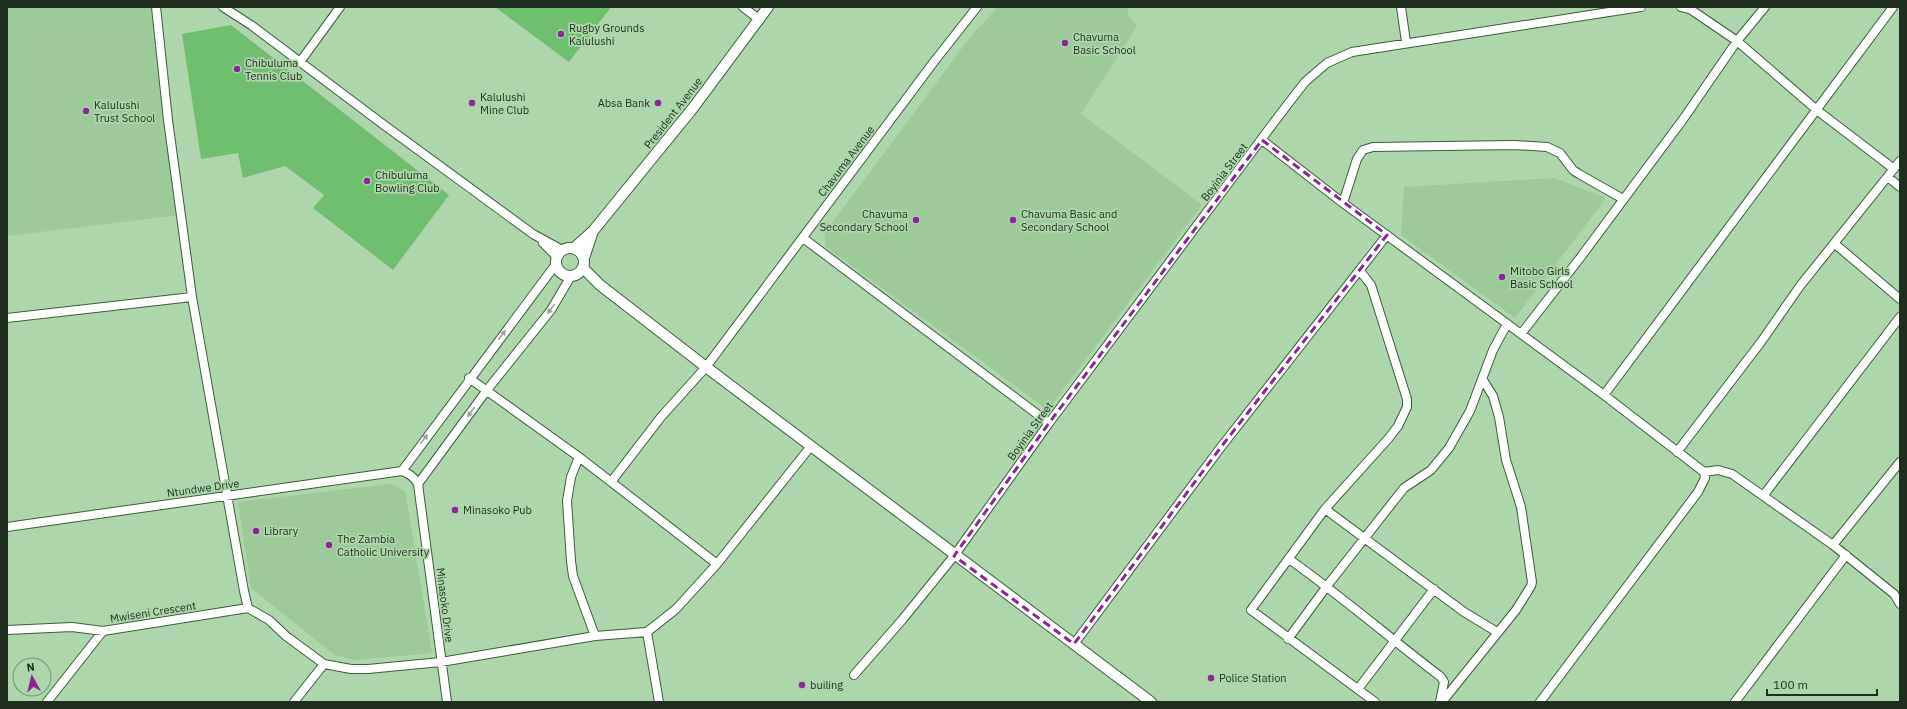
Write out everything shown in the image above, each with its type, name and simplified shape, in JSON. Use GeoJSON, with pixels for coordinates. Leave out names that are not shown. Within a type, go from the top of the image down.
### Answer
{"type":"FeatureCollection","features":[{"type":"Feature","properties":{"kind":"street"},"geometry":{"type":"LineString","coordinates":[[156,7],[170,135],[192,297],[248,608],[269,620],[286,636],[324,664],[351,669],[368,669],[441,662],[595,636],[647,632],[676,609],[717,564],[811,446]]}},
{"type":"Feature","properties":{"kind":"street"},"geometry":{"type":"LineString","coordinates":[[223,7],[533,234],[558,257],[561,273],[579,269],[954,556],[1150,702]]}},
{"type":"Feature","properties":{"kind":"street"},"geometry":{"type":"LineString","coordinates":[[300,62],[340,7]]}},
{"type":"Feature","properties":{"kind":"street"},"geometry":{"type":"LineString","coordinates":[[743,7],[760,20]]}},
{"type":"Feature","properties":{"kind":"street","name":"President Avenue"},"geometry":{"type":"LineString","coordinates":[[574,248],[594,231],[693,108],[760,20],[768,7]]}},
{"type":"Feature","properties":{"kind":"street","name":"Chavuma Avenue"},"geometry":{"type":"LineString","coordinates":[[611,482],[661,417],[706,367],[933,63],[977,7]]}},
{"type":"Feature","properties":{"kind":"street"},"geometry":{"type":"LineString","coordinates":[[1401,7],[1406,42]]}},
{"type":"Feature","properties":{"kind":"street","name":"Boyinia Street"},"geometry":{"type":"LineString","coordinates":[[854,675],[902,620],[954,556],[1049,423],[1262,140],[1306,82],[1327,63],[1352,52],[1406,42],[1641,7]]}},
{"type":"Feature","properties":{"kind":"street"},"geometry":{"type":"LineString","coordinates":[[1681,7],[1690,9],[1737,41],[1818,110],[1894,169]]}},
{"type":"Feature","properties":{"kind":"street"},"geometry":{"type":"LineString","coordinates":[[1521,334],[1580,258],[1684,118],[1737,41],[1764,7]]}},
{"type":"Feature","properties":{"kind":"street"},"geometry":{"type":"LineString","coordinates":[[1604,395],[1818,110],[1893,7]]}},
{"type":"Feature","properties":{"kind":"street"},"geometry":{"type":"LineString","coordinates":[[1262,140],[1343,203],[1604,395],[1704,472],[1725,471],[1763,496],[1846,555],[1894,594],[1900,604]]}},
{"type":"Feature","properties":{"kind":"street"},"geometry":{"type":"LineString","coordinates":[[1343,203],[1357,159],[1363,150],[1373,147],[1514,145],[1547,147],[1560,153],[1573,170],[1623,199]]}},
{"type":"Feature","properties":{"kind":"street"},"geometry":{"type":"LineString","coordinates":[[1678,452],[1800,286],[1900,161]]}},
{"type":"Feature","properties":{"kind":"street"},"geometry":{"type":"LineString","coordinates":[[1888,177],[1900,187]]}},
{"type":"Feature","properties":{"kind":"street","name":"President Avenue"},"geometry":{"type":"LineString","coordinates":[[579,269],[594,231]]}},
{"type":"Feature","properties":{"kind":"street"},"geometry":{"type":"LineString","coordinates":[[1074,644],[1221,447],[1387,235]]}},
{"type":"Feature","properties":{"kind":"street"},"geometry":{"type":"LineString","coordinates":[[803,238],[1049,423]]}},
{"type":"Feature","properties":{"kind":"street"},"geometry":{"type":"LineString","coordinates":[[1835,244],[1900,299]]}},
{"type":"Feature","properties":{"kind":"street"},"geometry":{"type":"LineString","coordinates":[[574,248],[581,253],[579,269],[551,310],[487,390],[418,484],[413,477],[402,471],[558,257],[574,248]]}},
{"type":"Feature","properties":{"kind":"street"},"geometry":{"type":"LineString","coordinates":[[1360,271],[1371,285],[1407,399],[1407,407],[1398,426],[1325,509],[1267,586],[1251,610],[1288,639],[1375,702]]}},
{"type":"Feature","properties":{"kind":"street"},"geometry":{"type":"LineString","coordinates":[[7,318],[192,297]]}},
{"type":"Feature","properties":{"kind":"street"},"geometry":{"type":"LineString","coordinates":[[1763,496],[1900,317]]}},
{"type":"Feature","properties":{"kind":"street"},"geometry":{"type":"LineString","coordinates":[[1288,639],[1327,586],[1404,488],[1421,477],[1441,458],[1460,431],[1483,380],[1493,350],[1507,324]]}},
{"type":"Feature","properties":{"kind":"street"},"geometry":{"type":"LineString","coordinates":[[469,378],[579,457],[717,564]]}},
{"type":"Feature","properties":{"kind":"street"},"geometry":{"type":"LineString","coordinates":[[1441,702],[1516,610],[1531,586],[1532,578],[1521,507],[1506,460],[1499,417],[1493,396],[1483,380]]}},
{"type":"Feature","properties":{"kind":"street"},"geometry":{"type":"LineString","coordinates":[[579,457],[571,477],[567,501],[571,561],[573,576],[595,636]]}},
{"type":"Feature","properties":{"kind":"street"},"geometry":{"type":"LineString","coordinates":[[1833,545],[1900,462]]}},
{"type":"Feature","properties":{"kind":"street","name":"Ntundwe Drive"},"geometry":{"type":"LineString","coordinates":[[7,527],[402,471]]}},
{"type":"Feature","properties":{"kind":"street"},"geometry":{"type":"LineString","coordinates":[[1540,702],[1698,492],[1705,478],[1704,472]]}},
{"type":"Feature","properties":{"kind":"street","name":"Minasoko Drive"},"geometry":{"type":"LineString","coordinates":[[418,484],[447,702]]}},
{"type":"Feature","properties":{"kind":"street"},"geometry":{"type":"LineString","coordinates":[[1325,509],[1365,537],[1464,612],[1497,632]]}},
{"type":"Feature","properties":{"kind":"street"},"geometry":{"type":"LineString","coordinates":[[1735,702],[1846,555]]}},
{"type":"Feature","properties":{"kind":"street"},"geometry":{"type":"LineString","coordinates":[[1288,559],[1327,586],[1443,679],[1441,702]]}},
{"type":"Feature","properties":{"kind":"street"},"geometry":{"type":"LineString","coordinates":[[1358,689],[1434,589]]}},
{"type":"Feature","properties":{"kind":"street","name":"Mwiseni Crescent"},"geometry":{"type":"LineString","coordinates":[[47,702],[103,631],[248,608]]}},
{"type":"Feature","properties":{"kind":"street"},"geometry":{"type":"LineString","coordinates":[[7,630],[72,627],[103,631]]}},
{"type":"Feature","properties":{"kind":"street"},"geometry":{"type":"LineString","coordinates":[[647,632],[659,702]]}},
{"type":"Feature","properties":{"kind":"street"},"geometry":{"type":"LineString","coordinates":[[294,702],[324,664]]}},
{"type":"Feature","properties":{"kind":"highlighted area"},"geometry":{"type":"Polygon","coordinates":[[[1262,140],[1387,235],[1221,447],[1074,644],[954,556],[1049,423],[1262,140]]]}},
{"type":"Feature","properties":{"kind":"shaded area","name":"Kalulushi Trust School"},"geometry":{"type":"Polygon","coordinates":[[[7,7],[151,7],[180,215],[7,236],[7,7]]]}},
{"type":"Feature","properties":{"kind":"shaded area","name":"Chavuma Basic and Secondary School"},"geometry":{"type":"Polygon","coordinates":[[[998,7],[1127,7],[1129,17],[1137,26],[1081,114],[1202,205],[1048,410],[826,247],[824,234],[971,36],[998,7]]]}},
{"type":"Feature","properties":{"kind":"shaded area","name":"Mitobo Girls Basic School"},"geometry":{"type":"Polygon","coordinates":[[[1554,178],[1606,198],[1515,318],[1401,235],[1404,187],[1554,178]]]}},
{"type":"Feature","properties":{"kind":"shaded area","name":"The Zambia Catholic University"},"geometry":{"type":"Polygon","coordinates":[[[391,484],[405,491],[432,653],[356,660],[336,656],[251,588],[238,502],[391,484]]]}},
{"type":"Feature","properties":{"kind":"green space","name":"Rugby Grounds Kalulushi"},"geometry":{"type":"Polygon","coordinates":[[[495,7],[611,7],[569,62],[495,7]]]}},
{"type":"Feature","properties":{"kind":"green space"},"geometry":{"type":"Polygon","coordinates":[[[231,25],[449,195],[393,270],[313,208],[324,195],[285,166],[243,178],[238,153],[201,159],[182,34],[231,25]]]}},
{"type":"Feature","properties":{"kind":"place","name":"Rugby Grounds Kalulushi"},"geometry":{"type":"Point","coordinates":[561,34]}},
{"type":"Feature","properties":{"kind":"place","name":"Chavuma Basic School"},"geometry":{"type":"Point","coordinates":[1065,43]}},
{"type":"Feature","properties":{"kind":"place","name":"Chibuluma Tennis Club"},"geometry":{"type":"Point","coordinates":[237,69]}},
{"type":"Feature","properties":{"kind":"place","name":"Kalulushi Mine Club"},"geometry":{"type":"Point","coordinates":[472,103]}},
{"type":"Feature","properties":{"kind":"place","name":"Absa Bank"},"geometry":{"type":"Point","coordinates":[658,103]}},
{"type":"Feature","properties":{"kind":"place","name":"Kalulushi Trust School"},"geometry":{"type":"Point","coordinates":[86,111]}},
{"type":"Feature","properties":{"kind":"place","name":"Chibuluma Bowling Club"},"geometry":{"type":"Point","coordinates":[367,181]}},
{"type":"Feature","properties":{"kind":"place","name":"Chavuma Secondary School"},"geometry":{"type":"Point","coordinates":[916,220]}},
{"type":"Feature","properties":{"kind":"place","name":"Chavuma Basic and Secondary School"},"geometry":{"type":"Point","coordinates":[1013,220]}},
{"type":"Feature","properties":{"kind":"place","name":"Mitobo Girls Basic School"},"geometry":{"type":"Point","coordinates":[1502,277]}},
{"type":"Feature","properties":{"kind":"place","name":"Minasoko Pub"},"geometry":{"type":"Point","coordinates":[455,510]}},
{"type":"Feature","properties":{"kind":"place","name":"Library"},"geometry":{"type":"Point","coordinates":[256,531]}},
{"type":"Feature","properties":{"kind":"place","name":"The Zambia Catholic University"},"geometry":{"type":"Point","coordinates":[329,545]}},
{"type":"Feature","properties":{"kind":"place","name":"Police Station"},"geometry":{"type":"Point","coordinates":[1211,678]}},
{"type":"Feature","properties":{"kind":"place","name":"builing"},"geometry":{"type":"Point","coordinates":[802,685]}}]}
